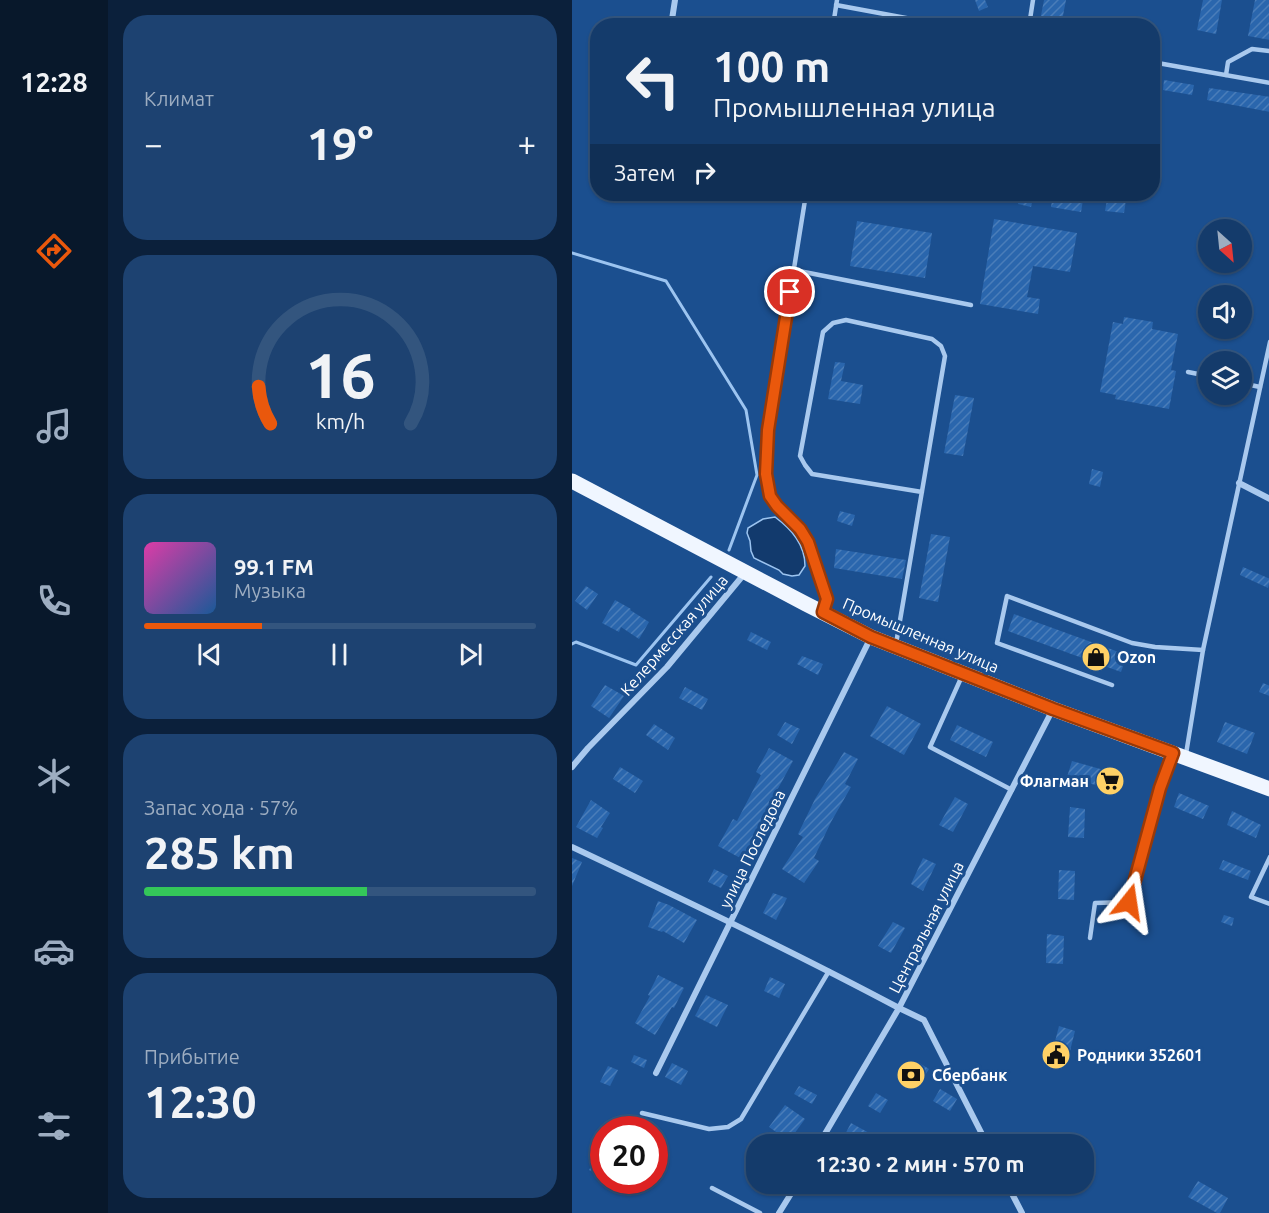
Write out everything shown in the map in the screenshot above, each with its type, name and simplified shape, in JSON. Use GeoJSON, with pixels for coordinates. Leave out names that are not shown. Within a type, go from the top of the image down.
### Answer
{"type":"FeatureCollection","features":[{"type":"Feature","properties":{"kind":"main road","name":"Промышленная улица"},"geometry":{"type":"LineString","coordinates":[[572,481],[871,637],[1053,709],[1270,789]]}},
{"type":"Feature","properties":{"kind":"street"},"geometry":{"type":"LineString","coordinates":[[672,18],[675,0]]}},
{"type":"Feature","properties":{"kind":"street"},"geometry":{"type":"LineString","coordinates":[[1239,483],[1270,499]]}},
{"type":"Feature","properties":{"kind":"street","name":"Келермесская улица"},"geometry":{"type":"LineString","coordinates":[[572,767],[667,667],[746,572]]}},
{"type":"Feature","properties":{"kind":"street","name":"улица Последова"},"geometry":{"type":"LineString","coordinates":[[656,1073],[871,637]]}},
{"type":"Feature","properties":{"kind":"street","name":"Центральная улица"},"geometry":{"type":"LineString","coordinates":[[982,1134],[924,1020],[899,1008],[1053,709]]}},
{"type":"Feature","properties":{"kind":"street"},"geometry":{"type":"LineString","coordinates":[[572,847],[731,922],[899,1008],[826,1134]]}},
{"type":"Feature","properties":{"kind":"street"},"geometry":{"type":"LineString","coordinates":[[779,1213],[791,1194]]}},
{"type":"Feature","properties":{"kind":"street"},"geometry":{"type":"LineString","coordinates":[[1012,1194],[1022,1213]]}},
{"type":"Feature","properties":{"kind":"lane"},"geometry":{"type":"LineString","coordinates":[[1030,18],[1033,0]]}},
{"type":"Feature","properties":{"kind":"lane"},"geometry":{"type":"LineString","coordinates":[[834,18],[837,3],[910,18]]}},
{"type":"Feature","properties":{"kind":"lane"},"geometry":{"type":"LineString","coordinates":[[1226,75],[1228,62],[1252,49],[1270,51]]}},
{"type":"Feature","properties":{"kind":"lane"},"geometry":{"type":"LineString","coordinates":[[1160,63],[1270,83]]}},
{"type":"Feature","properties":{"kind":"lane"},"geometry":{"type":"LineString","coordinates":[[805,201],[768,430],[766,474],[770,496],[800,529],[808,542],[827,599],[823,612]]}},
{"type":"Feature","properties":{"kind":"lane"},"geometry":{"type":"LineString","coordinates":[[794,270],[971,304]]}},
{"type":"Feature","properties":{"kind":"lane"},"geometry":{"type":"LineString","coordinates":[[896,646],[945,356],[941,346],[932,339],[846,320],[833,323],[823,332],[800,456],[812,474],[922,492]]}},
{"type":"Feature","properties":{"kind":"lane"},"geometry":{"type":"LineString","coordinates":[[1090,938],[1095,903],[1129,902],[1160,788],[1179,755],[1270,342]]}},
{"type":"Feature","properties":{"kind":"lane"},"geometry":{"type":"LineString","coordinates":[[1188,372],[1198,374]]}},
{"type":"Feature","properties":{"kind":"lane"},"geometry":{"type":"LineString","coordinates":[[1252,385],[1260,387]]}},
{"type":"Feature","properties":{"kind":"lane"},"geometry":{"type":"LineString","coordinates":[[1112,686],[997,643],[1007,596],[1132,643],[1203,650]]}},
{"type":"Feature","properties":{"kind":"lane"},"geometry":{"type":"LineString","coordinates":[[963,673],[930,747],[1012,790]]}},
{"type":"Feature","properties":{"kind":"lane"},"geometry":{"type":"LineString","coordinates":[[1270,857],[1251,897],[1270,904]]}},
{"type":"Feature","properties":{"kind":"lane"},"geometry":{"type":"LineString","coordinates":[[642,1113],[709,1129],[728,1127],[741,1119],[829,971]]}},
{"type":"Feature","properties":{"kind":"lane"},"geometry":{"type":"LineString","coordinates":[[712,1188],[760,1213]]}},
{"type":"Feature","properties":{"kind":"water"},"geometry":{"type":"Polygon","coordinates":[[[775,517],[792,532],[803,551],[805,566],[799,575],[783,574],[754,558],[751,551],[748,528],[763,519],[775,517]]]}},
{"type":"Feature","properties":{"kind":"building"},"geometry":{"type":"Polygon","coordinates":[[[975,0],[985,0],[988,7],[979,11],[975,0]]]}},
{"type":"Feature","properties":{"kind":"building"},"geometry":{"type":"Polygon","coordinates":[[[1044,0],[1066,0],[1063,18],[1041,18],[1044,0]]]}},
{"type":"Feature","properties":{"kind":"building"},"geometry":{"type":"Polygon","coordinates":[[[1203,0],[1222,0],[1216,34],[1197,30],[1203,0]]]}},
{"type":"Feature","properties":{"kind":"building"},"geometry":{"type":"Polygon","coordinates":[[[1255,0],[1270,0],[1270,40],[1248,36],[1255,0]]]}},
{"type":"Feature","properties":{"kind":"building"},"geometry":{"type":"Polygon","coordinates":[[[1164,80],[1194,85],[1192,95],[1163,90],[1164,80]]]}},
{"type":"Feature","properties":{"kind":"building"},"geometry":{"type":"Polygon","coordinates":[[[1209,88],[1270,97],[1270,112],[1207,100],[1209,88]]]}},
{"type":"Feature","properties":{"kind":"building"},"geometry":{"type":"Polygon","coordinates":[[[1019,201],[1032,201],[1031,207],[1018,204],[1019,201]]]}},
{"type":"Feature","properties":{"kind":"building"},"geometry":{"type":"Polygon","coordinates":[[[1052,201],[1083,201],[1081,212],[1051,207],[1052,201]]]}},
{"type":"Feature","properties":{"kind":"building"},"geometry":{"type":"Polygon","coordinates":[[[1107,201],[1126,201],[1124,213],[1105,211],[1107,201]]]}},
{"type":"Feature","properties":{"kind":"building"},"geometry":{"type":"Polygon","coordinates":[[[994,219],[1077,233],[1070,272],[1033,266],[1027,297],[1040,299],[1038,314],[980,304],[994,219]]]}},
{"type":"Feature","properties":{"kind":"building"},"geometry":{"type":"Polygon","coordinates":[[[857,221],[932,233],[925,278],[850,266],[857,221]]]}},
{"type":"Feature","properties":{"kind":"building"},"geometry":{"type":"Polygon","coordinates":[[[1124,317],[1153,322],[1152,329],[1178,334],[1171,370],[1176,371],[1169,409],[1115,399],[1116,395],[1100,392],[1113,322],[1123,324],[1124,317]]]}},
{"type":"Feature","properties":{"kind":"building"},"geometry":{"type":"Polygon","coordinates":[[[835,362],[845,363],[841,381],[863,385],[860,404],[828,399],[835,362]]]}},
{"type":"Feature","properties":{"kind":"building"},"geometry":{"type":"Polygon","coordinates":[[[955,395],[974,398],[963,456],[944,453],[955,395]]]}},
{"type":"Feature","properties":{"kind":"building"},"geometry":{"type":"Polygon","coordinates":[[[1092,469],[1103,472],[1100,487],[1089,484],[1092,469]]]}},
{"type":"Feature","properties":{"kind":"building"},"geometry":{"type":"Polygon","coordinates":[[[840,511],[855,515],[852,526],[837,521],[840,511]]]}},
{"type":"Feature","properties":{"kind":"building"},"geometry":{"type":"Polygon","coordinates":[[[931,534],[950,537],[938,602],[919,598],[931,534]]]}},
{"type":"Feature","properties":{"kind":"building"},"geometry":{"type":"Polygon","coordinates":[[[836,549],[906,560],[902,579],[834,568],[836,549]]]}},
{"type":"Feature","properties":{"kind":"building"},"geometry":{"type":"Polygon","coordinates":[[[1243,567],[1270,579],[1268,588],[1240,575],[1243,567]]]}},
{"type":"Feature","properties":{"kind":"building"},"geometry":{"type":"Polygon","coordinates":[[[586,586],[598,594],[587,610],[575,601],[586,586]]]}},
{"type":"Feature","properties":{"kind":"building"},"geometry":{"type":"Polygon","coordinates":[[[615,600],[649,622],[639,639],[621,627],[619,632],[602,623],[615,600]]]}},
{"type":"Feature","properties":{"kind":"building"},"geometry":{"type":"Polygon","coordinates":[[[1014,614],[1127,655],[1121,672],[1008,631],[1014,614]]]}},
{"type":"Feature","properties":{"kind":"building"},"geometry":{"type":"Polygon","coordinates":[[[751,632],[771,642],[767,650],[747,640],[751,632]]]}},
{"type":"Feature","properties":{"kind":"building"},"geometry":{"type":"Polygon","coordinates":[[[802,656],[823,664],[818,675],[797,664],[802,656]]]}},
{"type":"Feature","properties":{"kind":"building"},"geometry":{"type":"Polygon","coordinates":[[[1263,683],[1270,686],[1270,696],[1259,692],[1263,683]]]}},
{"type":"Feature","properties":{"kind":"building"},"geometry":{"type":"Polygon","coordinates":[[[605,685],[624,696],[609,718],[591,706],[605,685]]]}},
{"type":"Feature","properties":{"kind":"building"},"geometry":{"type":"Polygon","coordinates":[[[685,687],[708,699],[702,710],[679,698],[685,687]]]}},
{"type":"Feature","properties":{"kind":"building"},"geometry":{"type":"Polygon","coordinates":[[[887,706],[921,724],[904,755],[870,736],[887,706]]]}},
{"type":"Feature","properties":{"kind":"building"},"geometry":{"type":"Polygon","coordinates":[[[785,722],[800,729],[792,744],[777,735],[785,722]]]}},
{"type":"Feature","properties":{"kind":"building"},"geometry":{"type":"Polygon","coordinates":[[[1225,722],[1255,733],[1247,754],[1217,742],[1225,722]]]}},
{"type":"Feature","properties":{"kind":"building"},"geometry":{"type":"Polygon","coordinates":[[[654,724],[675,738],[668,750],[646,735],[654,724]]]}},
{"type":"Feature","properties":{"kind":"building"},"geometry":{"type":"Polygon","coordinates":[[[957,725],[993,742],[986,757],[950,740],[957,725]]]}},
{"type":"Feature","properties":{"kind":"building"},"geometry":{"type":"Polygon","coordinates":[[[769,748],[793,761],[774,796],[778,798],[744,860],[718,846],[733,819],[737,821],[761,775],[756,772],[769,748]]]}},
{"type":"Feature","properties":{"kind":"building"},"geometry":{"type":"Polygon","coordinates":[[[844,752],[858,759],[845,784],[851,787],[814,858],[819,861],[804,883],[782,869],[803,837],[798,834],[815,799],[844,752]]]}},
{"type":"Feature","properties":{"kind":"building"},"geometry":{"type":"Polygon","coordinates":[[[1072,761],[1111,772],[1106,788],[1067,777],[1072,761]]]}},
{"type":"Feature","properties":{"kind":"building"},"geometry":{"type":"Polygon","coordinates":[[[620,767],[643,781],[635,793],[613,779],[620,767]]]}},
{"type":"Feature","properties":{"kind":"building"},"geometry":{"type":"Polygon","coordinates":[[[1179,793],[1209,806],[1203,819],[1174,807],[1179,793]]]}},
{"type":"Feature","properties":{"kind":"building"},"geometry":{"type":"Polygon","coordinates":[[[955,797],[968,804],[953,832],[939,825],[955,797]]]}},
{"type":"Feature","properties":{"kind":"building"},"geometry":{"type":"Polygon","coordinates":[[[591,800],[610,813],[597,838],[576,827],[591,800]]]}},
{"type":"Feature","properties":{"kind":"building"},"geometry":{"type":"Polygon","coordinates":[[[1070,807],[1085,809],[1084,838],[1068,837],[1070,807]]]}},
{"type":"Feature","properties":{"kind":"building"},"geometry":{"type":"Polygon","coordinates":[[[1232,811],[1261,825],[1256,838],[1227,825],[1232,811]]]}},
{"type":"Feature","properties":{"kind":"building"},"geometry":{"type":"Polygon","coordinates":[[[572,858],[582,862],[572,886],[572,858]]]}},
{"type":"Feature","properties":{"kind":"building"},"geometry":{"type":"Polygon","coordinates":[[[923,858],[936,864],[923,891],[911,884],[923,858]]]}},
{"type":"Feature","properties":{"kind":"building"},"geometry":{"type":"Polygon","coordinates":[[[1223,860],[1251,871],[1248,880],[1219,869],[1223,860]]]}},
{"type":"Feature","properties":{"kind":"building"},"geometry":{"type":"Polygon","coordinates":[[[714,869],[728,876],[721,888],[708,882],[714,869]]]}},
{"type":"Feature","properties":{"kind":"building"},"geometry":{"type":"Polygon","coordinates":[[[1059,870],[1075,871],[1074,900],[1058,899],[1059,870]]]}},
{"type":"Feature","properties":{"kind":"building"},"geometry":{"type":"Polygon","coordinates":[[[773,893],[787,898],[776,920],[763,913],[773,893]]]}},
{"type":"Feature","properties":{"kind":"building"},"geometry":{"type":"Polygon","coordinates":[[[658,901],[697,920],[684,943],[663,931],[648,927],[658,901]]]}},
{"type":"Feature","properties":{"kind":"building"},"geometry":{"type":"Polygon","coordinates":[[[1224,915],[1234,918],[1232,926],[1221,922],[1224,915]]]}},
{"type":"Feature","properties":{"kind":"building"},"geometry":{"type":"Polygon","coordinates":[[[893,922],[905,928],[891,953],[878,946],[893,922]]]}},
{"type":"Feature","properties":{"kind":"building"},"geometry":{"type":"Polygon","coordinates":[[[1047,934],[1064,936],[1063,964],[1046,963],[1047,934]]]}},
{"type":"Feature","properties":{"kind":"building"},"geometry":{"type":"Polygon","coordinates":[[[658,975],[684,988],[674,1008],[672,1007],[655,1035],[635,1023],[650,996],[648,995],[658,975]]]}},
{"type":"Feature","properties":{"kind":"building"},"geometry":{"type":"Polygon","coordinates":[[[770,977],[785,984],[779,998],[764,991],[770,977]]]}},
{"type":"Feature","properties":{"kind":"building"},"geometry":{"type":"Polygon","coordinates":[[[706,995],[728,1005],[717,1027],[695,1016],[706,995]]]}},
{"type":"Feature","properties":{"kind":"building"},"geometry":{"type":"Polygon","coordinates":[[[1059,1026],[1075,1031],[1067,1063],[1051,1057],[1059,1026]]]}},
{"type":"Feature","properties":{"kind":"building"},"geometry":{"type":"Polygon","coordinates":[[[634,1055],[647,1060],[644,1068],[631,1062],[634,1055]]]}},
{"type":"Feature","properties":{"kind":"building"},"geometry":{"type":"Polygon","coordinates":[[[916,1061],[929,1069],[919,1085],[906,1076],[916,1061]]]}},
{"type":"Feature","properties":{"kind":"building"},"geometry":{"type":"Polygon","coordinates":[[[672,1063],[688,1071],[681,1085],[665,1077],[672,1063]]]}},
{"type":"Feature","properties":{"kind":"building"},"geometry":{"type":"Polygon","coordinates":[[[608,1066],[618,1070],[610,1086],[600,1082],[608,1066]]]}},
{"type":"Feature","properties":{"kind":"building"},"geometry":{"type":"Polygon","coordinates":[[[799,1086],[817,1095],[812,1104],[794,1094],[799,1086]]]}},
{"type":"Feature","properties":{"kind":"building"},"geometry":{"type":"Polygon","coordinates":[[[940,1089],[957,1099],[950,1111],[933,1101],[940,1089]]]}},
{"type":"Feature","properties":{"kind":"building"},"geometry":{"type":"Polygon","coordinates":[[[876,1093],[888,1100],[880,1113],[868,1106],[876,1093]]]}},
{"type":"Feature","properties":{"kind":"building"},"geometry":{"type":"Polygon","coordinates":[[[785,1105],[805,1119],[794,1134],[779,1134],[769,1127],[785,1105]]]}},
{"type":"Feature","properties":{"kind":"building"},"geometry":{"type":"Polygon","coordinates":[[[851,1123],[871,1134],[845,1134],[851,1123]]]}},
{"type":"Feature","properties":{"kind":"building"},"geometry":{"type":"Polygon","coordinates":[[[1198,1181],[1228,1198],[1220,1213],[1188,1197],[1198,1181]]]}},
{"type":"Feature","properties":{"kind":"waterway"},"geometry":{"type":"LineString","coordinates":[[572,253],[666,281],[746,410],[757,475],[729,550]]}},
{"type":"Feature","properties":{"kind":"waterway"},"geometry":{"type":"LineString","coordinates":[[572,644],[576,642],[636,665],[711,577]]}},
{"type":"Feature","properties":{"kind":"place","name":"Ozon"},"geometry":{"type":"Point","coordinates":[1096,657]}},
{"type":"Feature","properties":{"kind":"place","name":"Флагман"},"geometry":{"type":"Point","coordinates":[1110,781]}},
{"type":"Feature","properties":{"kind":"place","name":"Родники 352601"},"geometry":{"type":"Point","coordinates":[1056,1055]}},
{"type":"Feature","properties":{"kind":"place","name":"Сбербанк"},"geometry":{"type":"Point","coordinates":[911,1075]}},
{"type":"Feature","properties":{"kind":"route"},"geometry":{"type":"LineString","coordinates":[[790,292],[768,430],[767,485],[770,496],[777,506],[800,529],[808,542],[827,599],[823,612],[871,637],[1053,709],[1173,753],[1160,788],[1129,902]]}}]}
